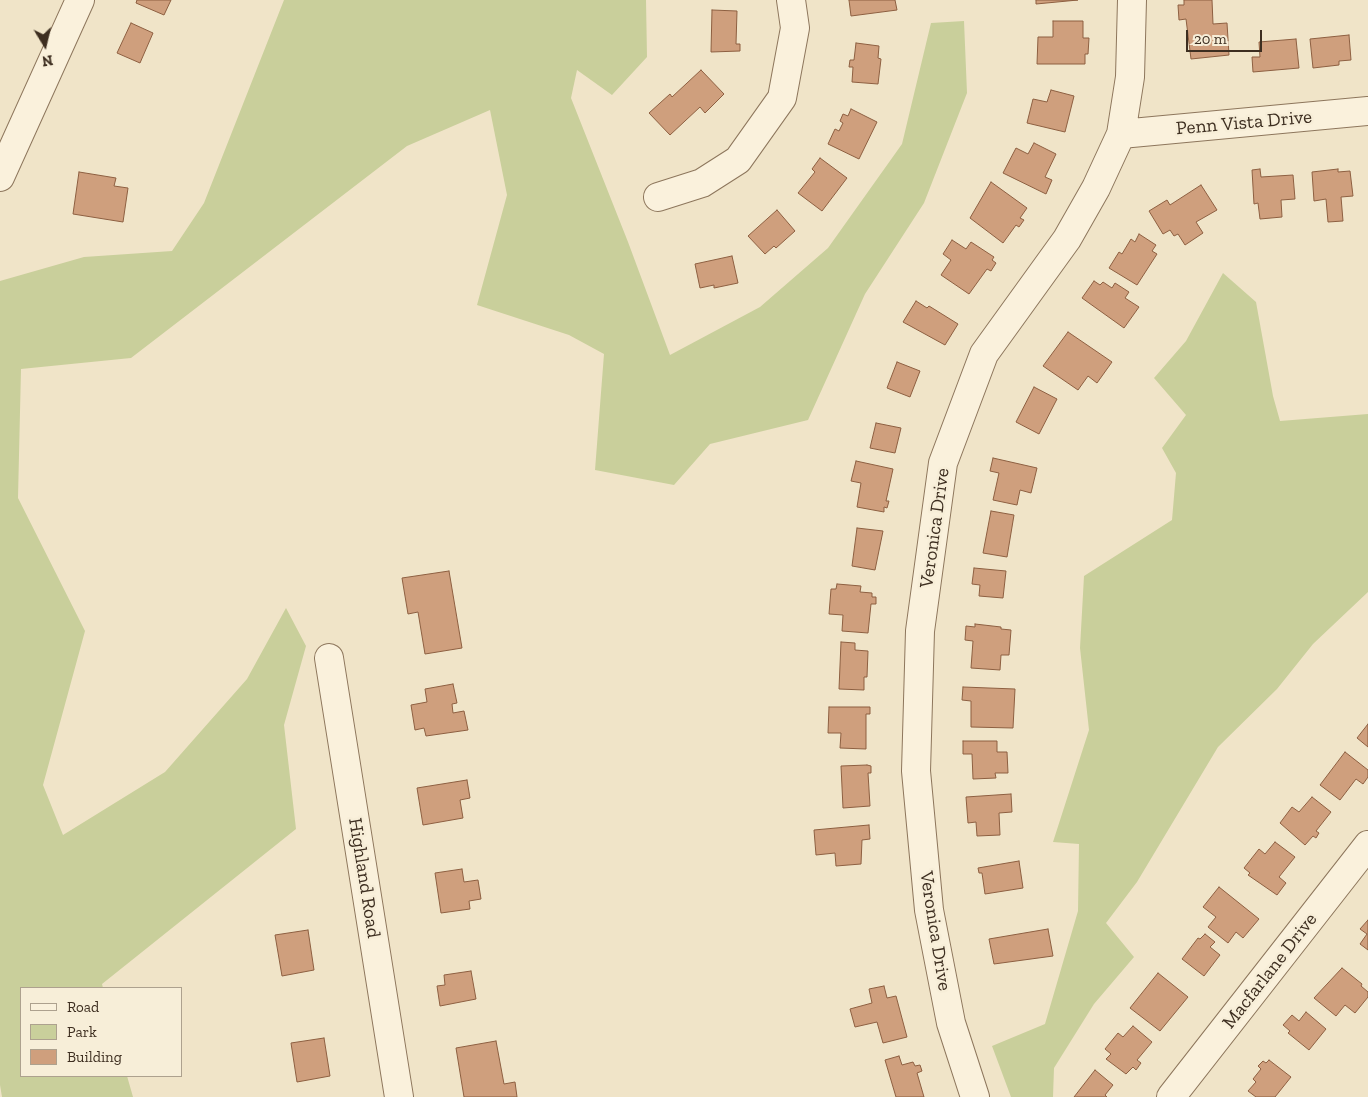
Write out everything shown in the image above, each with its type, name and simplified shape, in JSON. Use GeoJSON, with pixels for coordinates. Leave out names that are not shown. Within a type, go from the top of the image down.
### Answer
{"type":"FeatureCollection","features":[{"type":"Feature","properties":{"kind":"street"},"geometry":{"type":"LineString","coordinates":[[0,177],[80,0]]}},
{"type":"Feature","properties":{"kind":"street"},"geometry":{"type":"LineString","coordinates":[[658,197],[702,183],[738,160],[782,98],[795,28],[791,0]]}},
{"type":"Feature","properties":{"kind":"street","name":"Veronica Drive"},"geometry":{"type":"LineString","coordinates":[[975,1097],[951,1023],[929,910],[916,771],[920,631],[943,462],[984,354],[1067,239],[1096,188],[1121,134],[1130,77],[1132,0]]}},
{"type":"Feature","properties":{"kind":"street","name":"Penn Vista Drive"},"geometry":{"type":"LineString","coordinates":[[1121,134],[1368,111]]}},
{"type":"Feature","properties":{"kind":"street","name":"Highland Road"},"geometry":{"type":"LineString","coordinates":[[329,658],[398,1097]]}},
{"type":"Feature","properties":{"kind":"street","name":"Macfarlane Drive"},"geometry":{"type":"LineString","coordinates":[[1171,1097],[1368,845]]}},
{"type":"Feature","properties":{"kind":"green space"},"geometry":{"type":"Polygon","coordinates":[[[284,0],[646,0],[647,57],[612,95],[577,70],[571,98],[670,355],[760,307],[828,248],[902,144],[931,23],[964,21],[967,93],[924,203],[865,294],[808,420],[710,444],[674,485],[595,470],[604,354],[569,335],[477,305],[507,195],[490,110],[407,146],[131,358],[21,369],[18,498],[85,631],[43,785],[63,835],[165,772],[247,679],[286,608],[306,646],[284,725],[296,829],[102,984],[103,987],[20,987],[20,1077],[127,1077],[133,1097],[2,1097],[0,1085],[0,281],[84,257],[172,251],[204,203],[284,0]]]}},
{"type":"Feature","properties":{"kind":"green space"},"geometry":{"type":"Polygon","coordinates":[[[1223,273],[1256,302],[1273,396],[1280,421],[1368,414],[1368,592],[1313,644],[1277,689],[1218,747],[1137,882],[1106,923],[1134,957],[1094,1004],[1054,1068],[1053,1097],[1011,1097],[992,1046],[1045,1024],[1078,911],[1079,844],[1053,842],[1089,730],[1080,648],[1084,576],[1172,520],[1176,473],[1162,448],[1186,415],[1154,378],[1186,341],[1223,273]]]}},
{"type":"Feature","properties":{"kind":"building"},"geometry":{"type":"Polygon","coordinates":[[[137,0],[171,0],[164,15],[136,3],[137,0]]]}},
{"type":"Feature","properties":{"kind":"building"},"geometry":{"type":"Polygon","coordinates":[[[849,0],[895,0],[897,10],[851,16],[849,0]]]}},
{"type":"Feature","properties":{"kind":"building"},"geometry":{"type":"Polygon","coordinates":[[[1036,0],[1078,0],[1036,4],[1036,0]]]}},
{"type":"Feature","properties":{"kind":"building"},"geometry":{"type":"Polygon","coordinates":[[[1184,0],[1212,0],[1213,24],[1227,23],[1229,55],[1191,59],[1186,19],[1179,20],[1178,5],[1184,5],[1184,0]]]}},
{"type":"Feature","properties":{"kind":"building"},"geometry":{"type":"Polygon","coordinates":[[[712,10],[737,11],[736,44],[740,44],[740,51],[711,52],[712,10]]]}},
{"type":"Feature","properties":{"kind":"building"},"geometry":{"type":"Polygon","coordinates":[[[1053,21],[1083,21],[1083,38],[1089,38],[1088,54],[1085,54],[1085,64],[1037,64],[1038,37],[1053,37],[1053,21]]]}},
{"type":"Feature","properties":{"kind":"building"},"geometry":{"type":"Polygon","coordinates":[[[131,23],[153,33],[140,63],[117,53],[131,23]]]}},
{"type":"Feature","properties":{"kind":"building"},"geometry":{"type":"Polygon","coordinates":[[[1349,35],[1351,60],[1339,61],[1339,65],[1313,68],[1310,39],[1349,35]]]}},
{"type":"Feature","properties":{"kind":"building"},"geometry":{"type":"Polygon","coordinates":[[[1296,39],[1299,68],[1253,72],[1252,57],[1260,57],[1259,42],[1296,39]]]}},
{"type":"Feature","properties":{"kind":"building"},"geometry":{"type":"Polygon","coordinates":[[[856,43],[879,46],[878,58],[881,59],[878,84],[852,82],[853,67],[849,67],[850,60],[854,60],[856,43]]]}},
{"type":"Feature","properties":{"kind":"building"},"geometry":{"type":"Polygon","coordinates":[[[701,70],[724,94],[705,113],[700,107],[670,135],[649,113],[670,94],[672,97],[701,70]]]}},
{"type":"Feature","properties":{"kind":"building"},"geometry":{"type":"Polygon","coordinates":[[[1051,90],[1074,96],[1065,132],[1027,123],[1033,99],[1047,102],[1051,90]]]}},
{"type":"Feature","properties":{"kind":"building"},"geometry":{"type":"Polygon","coordinates":[[[851,109],[877,122],[859,159],[828,144],[835,129],[839,131],[843,123],[840,121],[843,114],[848,116],[851,109]]]}},
{"type":"Feature","properties":{"kind":"building"},"geometry":{"type":"Polygon","coordinates":[[[1034,143],[1056,154],[1045,177],[1052,180],[1046,194],[1003,173],[1016,148],[1028,154],[1034,143]]]}},
{"type":"Feature","properties":{"kind":"building"},"geometry":{"type":"Polygon","coordinates":[[[820,158],[847,178],[822,211],[798,193],[815,172],[812,169],[820,158]]]}},
{"type":"Feature","properties":{"kind":"building"},"geometry":{"type":"Polygon","coordinates":[[[1260,169],[1261,177],[1293,175],[1295,199],[1281,200],[1282,217],[1260,219],[1258,203],[1254,204],[1252,170],[1260,169]]]}},
{"type":"Feature","properties":{"kind":"building"},"geometry":{"type":"Polygon","coordinates":[[[1338,169],[1338,172],[1350,171],[1353,196],[1341,197],[1343,221],[1328,222],[1326,199],[1314,201],[1312,172],[1338,169]]]}},
{"type":"Feature","properties":{"kind":"building"},"geometry":{"type":"Polygon","coordinates":[[[79,172],[116,178],[114,186],[128,188],[123,222],[73,214],[79,172]]]}},
{"type":"Feature","properties":{"kind":"building"},"geometry":{"type":"Polygon","coordinates":[[[991,182],[1027,208],[1020,218],[1024,220],[1019,227],[1016,225],[1003,243],[970,218],[991,182]]]}},
{"type":"Feature","properties":{"kind":"building"},"geometry":{"type":"Polygon","coordinates":[[[1201,185],[1217,210],[1196,222],[1203,233],[1185,245],[1178,234],[1174,236],[1170,230],[1163,234],[1149,211],[1167,200],[1170,205],[1201,185]]]}},
{"type":"Feature","properties":{"kind":"building"},"geometry":{"type":"Polygon","coordinates":[[[777,210],[795,231],[776,248],[774,246],[765,254],[748,236],[777,210]]]}},
{"type":"Feature","properties":{"kind":"building"},"geometry":{"type":"Polygon","coordinates":[[[1139,234],[1156,245],[1152,251],[1157,254],[1137,285],[1109,268],[1119,252],[1122,254],[1131,239],[1135,242],[1139,234]]]}},
{"type":"Feature","properties":{"kind":"building"},"geometry":{"type":"Polygon","coordinates":[[[952,240],[966,249],[971,242],[994,257],[992,260],[996,263],[991,271],[987,269],[969,294],[941,275],[951,260],[943,254],[952,240]]]}},
{"type":"Feature","properties":{"kind":"building"},"geometry":{"type":"Polygon","coordinates":[[[732,256],[738,283],[714,288],[714,285],[700,288],[695,264],[732,256]]]}},
{"type":"Feature","properties":{"kind":"building"},"geometry":{"type":"Polygon","coordinates":[[[1094,281],[1100,285],[1103,282],[1112,288],[1115,283],[1129,292],[1125,298],[1139,307],[1124,328],[1082,298],[1094,281]]]}},
{"type":"Feature","properties":{"kind":"building"},"geometry":{"type":"Polygon","coordinates":[[[916,301],[927,308],[929,306],[958,324],[945,345],[903,322],[916,301]]]}},
{"type":"Feature","properties":{"kind":"building"},"geometry":{"type":"Polygon","coordinates":[[[1068,332],[1112,362],[1097,383],[1088,376],[1078,390],[1043,366],[1068,332]]]}},
{"type":"Feature","properties":{"kind":"building"},"geometry":{"type":"Polygon","coordinates":[[[897,362],[920,371],[910,397],[887,388],[897,362]]]}},
{"type":"Feature","properties":{"kind":"building"},"geometry":{"type":"Polygon","coordinates":[[[1034,387],[1057,399],[1039,434],[1016,422],[1034,387]]]}},
{"type":"Feature","properties":{"kind":"building"},"geometry":{"type":"Polygon","coordinates":[[[876,423],[901,428],[895,453],[870,448],[876,423]]]}},
{"type":"Feature","properties":{"kind":"building"},"geometry":{"type":"Polygon","coordinates":[[[993,458],[1037,468],[1031,493],[1020,490],[1017,505],[993,500],[999,473],[990,471],[993,458]]]}},
{"type":"Feature","properties":{"kind":"building"},"geometry":{"type":"Polygon","coordinates":[[[856,461],[893,469],[886,501],[889,501],[887,508],[884,507],[884,512],[857,507],[861,483],[851,481],[856,461]]]}},
{"type":"Feature","properties":{"kind":"building"},"geometry":{"type":"Polygon","coordinates":[[[991,511],[1014,515],[1007,557],[983,553],[991,511]]]}},
{"type":"Feature","properties":{"kind":"building"},"geometry":{"type":"Polygon","coordinates":[[[857,528],[883,531],[875,570],[852,566],[857,528]]]}},
{"type":"Feature","properties":{"kind":"building"},"geometry":{"type":"Polygon","coordinates":[[[974,568],[1006,571],[1003,598],[979,596],[980,585],[972,584],[974,568]]]}},
{"type":"Feature","properties":{"kind":"building"},"geometry":{"type":"Polygon","coordinates":[[[449,571],[462,648],[425,654],[418,612],[408,614],[402,578],[449,571]]]}},
{"type":"Feature","properties":{"kind":"building"},"geometry":{"type":"Polygon","coordinates":[[[837,584],[861,586],[860,592],[872,593],[872,597],[876,597],[876,604],[871,604],[868,633],[842,631],[843,615],[829,614],[831,589],[836,589],[837,584]]]}},
{"type":"Feature","properties":{"kind":"building"},"geometry":{"type":"Polygon","coordinates":[[[975,624],[1011,630],[1009,655],[1001,655],[1000,670],[971,668],[973,641],[965,640],[966,626],[975,627],[975,624]]]}},
{"type":"Feature","properties":{"kind":"building"},"geometry":{"type":"Polygon","coordinates":[[[841,642],[855,643],[855,650],[868,651],[867,677],[864,677],[864,690],[839,689],[841,642]]]}},
{"type":"Feature","properties":{"kind":"building"},"geometry":{"type":"Polygon","coordinates":[[[453,684],[457,703],[452,704],[453,713],[464,711],[468,730],[426,736],[424,728],[415,730],[411,705],[427,702],[425,689],[453,684]]]}},
{"type":"Feature","properties":{"kind":"building"},"geometry":{"type":"Polygon","coordinates":[[[963,687],[1015,689],[1013,728],[971,727],[971,701],[962,700],[963,687]]]}},
{"type":"Feature","properties":{"kind":"building"},"geometry":{"type":"Polygon","coordinates":[[[829,707],[870,707],[870,714],[866,714],[866,749],[840,748],[841,733],[828,733],[829,707]]]}},
{"type":"Feature","properties":{"kind":"building"},"geometry":{"type":"Polygon","coordinates":[[[1368,724],[1368,747],[1357,738],[1368,724]]]}},
{"type":"Feature","properties":{"kind":"building"},"geometry":{"type":"Polygon","coordinates":[[[963,741],[997,741],[997,752],[1007,752],[1008,773],[995,773],[996,778],[973,779],[972,754],[963,754],[963,741]]]}},
{"type":"Feature","properties":{"kind":"building"},"geometry":{"type":"Polygon","coordinates":[[[1345,752],[1368,770],[1368,777],[1363,784],[1356,779],[1340,800],[1320,785],[1345,752]]]}},
{"type":"Feature","properties":{"kind":"building"},"geometry":{"type":"Polygon","coordinates":[[[841,766],[871,766],[871,773],[868,773],[870,806],[843,808],[841,766]]]}},
{"type":"Feature","properties":{"kind":"building"},"geometry":{"type":"Polygon","coordinates":[[[467,780],[470,798],[460,800],[463,818],[423,825],[417,788],[467,780]]]}},
{"type":"Feature","properties":{"kind":"building"},"geometry":{"type":"Polygon","coordinates":[[[1011,794],[1012,812],[999,813],[1000,835],[977,836],[976,822],[968,823],[966,797],[1011,794]]]}},
{"type":"Feature","properties":{"kind":"building"},"geometry":{"type":"Polygon","coordinates":[[[1312,797],[1331,812],[1316,831],[1319,833],[1316,838],[1313,836],[1305,845],[1280,823],[1292,807],[1299,812],[1312,797]]]}},
{"type":"Feature","properties":{"kind":"building"},"geometry":{"type":"Polygon","coordinates":[[[869,825],[870,839],[862,840],[861,864],[836,866],[835,853],[816,855],[814,830],[869,825]]]}},
{"type":"Feature","properties":{"kind":"building"},"geometry":{"type":"Polygon","coordinates":[[[1275,842],[1295,857],[1279,877],[1286,883],[1277,895],[1248,875],[1250,873],[1244,868],[1259,849],[1265,854],[1275,842]]]}},
{"type":"Feature","properties":{"kind":"building"},"geometry":{"type":"Polygon","coordinates":[[[1019,861],[1023,888],[985,894],[982,873],[979,873],[978,868],[1019,861]]]}},
{"type":"Feature","properties":{"kind":"building"},"geometry":{"type":"Polygon","coordinates":[[[462,869],[464,882],[478,880],[481,899],[469,901],[470,909],[441,913],[435,873],[462,869]]]}},
{"type":"Feature","properties":{"kind":"building"},"geometry":{"type":"Polygon","coordinates":[[[1219,887],[1259,919],[1243,938],[1236,932],[1228,943],[1208,927],[1216,917],[1203,907],[1219,887]]]}},
{"type":"Feature","properties":{"kind":"building"},"geometry":{"type":"Polygon","coordinates":[[[1368,920],[1368,950],[1360,944],[1367,934],[1360,929],[1368,920]]]}},
{"type":"Feature","properties":{"kind":"building"},"geometry":{"type":"Polygon","coordinates":[[[1048,929],[1053,956],[994,964],[989,939],[1048,929]]]}},
{"type":"Feature","properties":{"kind":"building"},"geometry":{"type":"Polygon","coordinates":[[[308,930],[314,970],[282,976],[275,935],[308,930]]]}},
{"type":"Feature","properties":{"kind":"building"},"geometry":{"type":"Polygon","coordinates":[[[1205,934],[1215,942],[1210,947],[1220,955],[1204,976],[1182,959],[1198,938],[1200,939],[1205,934]]]}},
{"type":"Feature","properties":{"kind":"building"},"geometry":{"type":"Polygon","coordinates":[[[1342,968],[1362,984],[1361,986],[1368,992],[1368,997],[1355,1013],[1345,1005],[1336,1016],[1314,998],[1342,968]]]}},
{"type":"Feature","properties":{"kind":"building"},"geometry":{"type":"Polygon","coordinates":[[[471,971],[476,999],[440,1006],[437,986],[445,985],[444,975],[471,971]]]}},
{"type":"Feature","properties":{"kind":"building"},"geometry":{"type":"Polygon","coordinates":[[[1158,973],[1188,997],[1160,1031],[1130,1008],[1158,973]]]}},
{"type":"Feature","properties":{"kind":"building"},"geometry":{"type":"Polygon","coordinates":[[[884,986],[887,998],[896,996],[907,1037],[883,1043],[877,1022],[855,1027],[850,1009],[872,1003],[869,989],[884,986]]]}},
{"type":"Feature","properties":{"kind":"building"},"geometry":{"type":"Polygon","coordinates":[[[1306,1012],[1326,1029],[1309,1050],[1288,1033],[1290,1031],[1283,1025],[1292,1015],[1299,1021],[1306,1012]]]}},
{"type":"Feature","properties":{"kind":"building"},"geometry":{"type":"Polygon","coordinates":[[[1133,1026],[1152,1042],[1137,1060],[1141,1063],[1136,1070],[1133,1067],[1126,1074],[1106,1059],[1111,1054],[1105,1049],[1118,1033],[1123,1037],[1133,1026]]]}},
{"type":"Feature","properties":{"kind":"building"},"geometry":{"type":"Polygon","coordinates":[[[324,1038],[330,1076],[297,1082],[291,1043],[324,1038]]]}},
{"type":"Feature","properties":{"kind":"building"},"geometry":{"type":"Polygon","coordinates":[[[496,1041],[504,1084],[515,1082],[517,1097],[464,1097],[456,1048],[496,1041]]]}},
{"type":"Feature","properties":{"kind":"building"},"geometry":{"type":"Polygon","coordinates":[[[899,1056],[902,1065],[913,1062],[915,1066],[920,1065],[922,1071],[917,1073],[924,1097],[896,1097],[885,1060],[899,1056]]]}},
{"type":"Feature","properties":{"kind":"building"},"geometry":{"type":"Polygon","coordinates":[[[1269,1060],[1291,1077],[1275,1097],[1256,1097],[1248,1091],[1256,1082],[1253,1079],[1261,1069],[1258,1066],[1263,1061],[1266,1063],[1269,1060]]]}},
{"type":"Feature","properties":{"kind":"building"},"geometry":{"type":"Polygon","coordinates":[[[1095,1070],[1113,1085],[1105,1095],[1107,1097],[1074,1097],[1095,1070]]]}}]}
